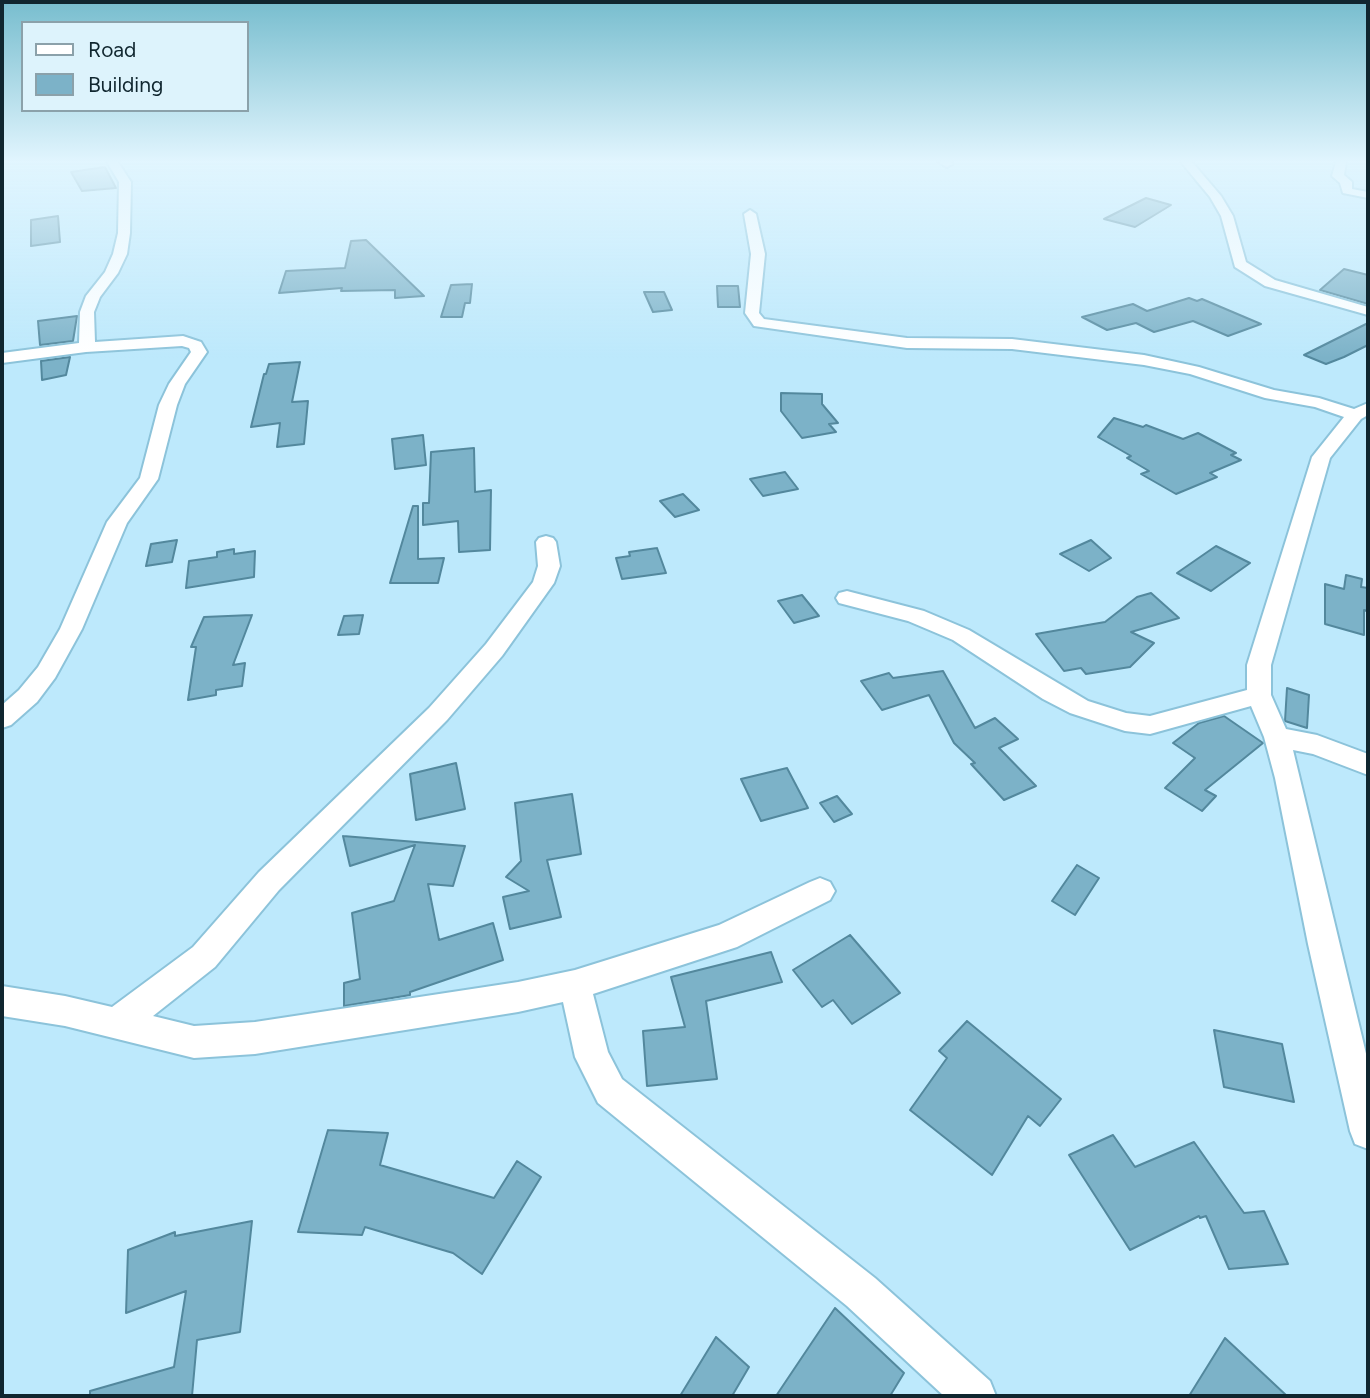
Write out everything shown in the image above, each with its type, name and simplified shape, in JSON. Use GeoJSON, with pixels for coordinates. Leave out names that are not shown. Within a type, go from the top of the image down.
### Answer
{"type":"FeatureCollection","features":[{"type":"Feature","properties":{"kind":"street"},"geometry":{"type":"LineString","coordinates":[[86,347],[89,336],[87,312],[93,296],[111,273],[120,254],[124,227]]}},
{"type":"Feature","properties":{"kind":"street"},"geometry":{"type":"LineString","coordinates":[[753,227],[758,254],[752,313],[759,323],[907,343],[1012,344],[1144,359],[1193,370],[1271,394],[1362,412]]}},
{"type":"Feature","properties":{"kind":"street"},"geometry":{"type":"LineString","coordinates":[[1230,227],[1240,264],[1270,282],[1368,311]]}},
{"type":"Feature","properties":{"kind":"street"},"geometry":{"type":"LineString","coordinates":[[2,358],[86,347],[184,341],[197,345],[199,352],[177,384],[168,405],[149,479],[117,522],[71,629],[47,672],[28,696],[2,719]]}},
{"type":"Feature","properties":{"kind":"street"},"geometry":{"type":"LineString","coordinates":[[1362,412],[1321,457],[1259,665],[1259,695],[1276,737],[1368,1131]]}},
{"type":"Feature","properties":{"kind":"street"},"geometry":{"type":"LineString","coordinates":[[115,1024],[177,980],[204,957],[269,881],[438,714],[494,650],[543,583],[549,566],[546,542]]}},
{"type":"Feature","properties":{"kind":"street"},"geometry":{"type":"LineString","coordinates":[[847,597],[916,616],[961,635],[1052,693],[1079,707],[1125,722],[1150,725],[1259,695]]}},
{"type":"Feature","properties":{"kind":"street"},"geometry":{"type":"LineString","coordinates":[[1276,737],[1317,745],[1368,765]]}},
{"type":"Feature","properties":{"kind":"street"},"geometry":{"type":"LineString","coordinates":[[2,1001],[65,1011],[194,1042],[255,1038],[492,1001],[575,985],[726,937],[820,891]]}},
{"type":"Feature","properties":{"kind":"street"},"geometry":{"type":"LineString","coordinates":[[575,985],[592,1057],[610,1091],[862,1292],[975,1396]]}},
{"type":"Feature","properties":{"kind":"building"},"geometry":{"type":"Polygon","coordinates":[[[31,227],[59,227],[60,242],[31,246],[31,227]]]}},
{"type":"Feature","properties":{"kind":"building"},"geometry":{"type":"Polygon","coordinates":[[[366,240],[424,296],[395,298],[395,290],[341,291],[342,288],[279,293],[286,271],[345,268],[351,241],[366,240]]]}},
{"type":"Feature","properties":{"kind":"building"},"geometry":{"type":"Polygon","coordinates":[[[1344,269],[1368,275],[1368,304],[1320,290],[1344,269]]]}},
{"type":"Feature","properties":{"kind":"building"},"geometry":{"type":"Polygon","coordinates":[[[472,284],[470,303],[465,303],[462,317],[441,317],[451,285],[472,284]]]}},
{"type":"Feature","properties":{"kind":"building"},"geometry":{"type":"Polygon","coordinates":[[[717,286],[738,286],[740,307],[718,307],[717,286]]]}},
{"type":"Feature","properties":{"kind":"building"},"geometry":{"type":"Polygon","coordinates":[[[644,292],[664,292],[672,310],[653,312],[644,292]]]}},
{"type":"Feature","properties":{"kind":"building"},"geometry":{"type":"Polygon","coordinates":[[[1189,298],[1197,301],[1202,299],[1261,324],[1228,336],[1193,321],[1154,332],[1136,323],[1107,330],[1082,317],[1133,304],[1147,311],[1189,298]]]}},
{"type":"Feature","properties":{"kind":"building"},"geometry":{"type":"Polygon","coordinates":[[[77,316],[73,341],[40,345],[38,321],[77,316]]]}},
{"type":"Feature","properties":{"kind":"building"},"geometry":{"type":"Polygon","coordinates":[[[1368,323],[1368,345],[1344,357],[1326,364],[1304,355],[1368,323]]]}},
{"type":"Feature","properties":{"kind":"building"},"geometry":{"type":"Polygon","coordinates":[[[70,357],[66,375],[42,380],[41,361],[70,357]]]}},
{"type":"Feature","properties":{"kind":"building"},"geometry":{"type":"Polygon","coordinates":[[[300,362],[292,402],[308,401],[304,444],[277,447],[280,423],[251,427],[264,374],[269,364],[300,362]]]}},
{"type":"Feature","properties":{"kind":"building"},"geometry":{"type":"Polygon","coordinates":[[[781,393],[822,394],[822,404],[838,423],[829,424],[836,432],[802,438],[781,411],[781,393]]]}},
{"type":"Feature","properties":{"kind":"building"},"geometry":{"type":"Polygon","coordinates":[[[1114,418],[1143,427],[1146,425],[1183,439],[1198,433],[1236,453],[1231,455],[1241,460],[1210,473],[1217,477],[1176,494],[1141,474],[1149,471],[1127,458],[1131,456],[1098,437],[1114,418]]]}},
{"type":"Feature","properties":{"kind":"building"},"geometry":{"type":"Polygon","coordinates":[[[423,435],[426,465],[395,469],[392,439],[423,435]]]}},
{"type":"Feature","properties":{"kind":"building"},"geometry":{"type":"Polygon","coordinates":[[[474,448],[475,492],[491,490],[490,550],[459,552],[458,521],[423,525],[423,503],[429,503],[431,452],[474,448]]]}},
{"type":"Feature","properties":{"kind":"building"},"geometry":{"type":"Polygon","coordinates":[[[785,472],[798,489],[763,496],[750,479],[785,472]]]}},
{"type":"Feature","properties":{"kind":"building"},"geometry":{"type":"Polygon","coordinates":[[[683,494],[699,510],[675,517],[660,501],[683,494]]]}},
{"type":"Feature","properties":{"kind":"building"},"geometry":{"type":"Polygon","coordinates":[[[413,506],[418,506],[418,559],[444,558],[438,583],[390,583],[413,506]]]}},
{"type":"Feature","properties":{"kind":"building"},"geometry":{"type":"Polygon","coordinates":[[[177,540],[172,562],[146,566],[151,544],[177,540]]]}},
{"type":"Feature","properties":{"kind":"building"},"geometry":{"type":"Polygon","coordinates":[[[1091,540],[1111,558],[1089,571],[1060,554],[1091,540]]]}},
{"type":"Feature","properties":{"kind":"building"},"geometry":{"type":"Polygon","coordinates":[[[1216,546],[1250,563],[1211,591],[1177,573],[1216,546]]]}},
{"type":"Feature","properties":{"kind":"building"},"geometry":{"type":"Polygon","coordinates":[[[657,548],[666,573],[622,579],[616,558],[630,556],[629,552],[657,548]]]}},
{"type":"Feature","properties":{"kind":"building"},"geometry":{"type":"Polygon","coordinates":[[[234,549],[234,554],[255,551],[254,577],[186,588],[189,561],[217,557],[217,552],[234,549]]]}},
{"type":"Feature","properties":{"kind":"building"},"geometry":{"type":"Polygon","coordinates":[[[1346,575],[1362,579],[1361,587],[1368,588],[1368,611],[1364,610],[1364,635],[1325,624],[1325,584],[1344,589],[1346,575]]]}},
{"type":"Feature","properties":{"kind":"building"},"geometry":{"type":"Polygon","coordinates":[[[1151,593],[1179,618],[1131,632],[1154,643],[1130,667],[1086,674],[1081,668],[1064,671],[1036,634],[1105,622],[1137,597],[1151,593]]]}},
{"type":"Feature","properties":{"kind":"building"},"geometry":{"type":"Polygon","coordinates":[[[802,595],[819,616],[794,623],[778,601],[802,595]]]}},
{"type":"Feature","properties":{"kind":"building"},"geometry":{"type":"Polygon","coordinates":[[[252,615],[233,665],[245,663],[242,686],[216,690],[216,695],[188,700],[196,647],[191,647],[204,617],[252,615]]]}},
{"type":"Feature","properties":{"kind":"building"},"geometry":{"type":"Polygon","coordinates":[[[363,615],[359,634],[338,635],[344,616],[363,615]]]}},
{"type":"Feature","properties":{"kind":"building"},"geometry":{"type":"Polygon","coordinates":[[[943,671],[975,728],[995,718],[1018,739],[999,748],[1036,786],[1004,800],[971,764],[975,763],[954,743],[929,695],[882,710],[861,681],[889,673],[893,678],[943,671]]]}},
{"type":"Feature","properties":{"kind":"building"},"geometry":{"type":"Polygon","coordinates":[[[1287,688],[1309,695],[1307,728],[1285,721],[1287,688]]]}},
{"type":"Feature","properties":{"kind":"building"},"geometry":{"type":"Polygon","coordinates":[[[1224,716],[1263,743],[1205,790],[1216,796],[1202,811],[1165,788],[1195,758],[1173,743],[1199,723],[1224,716]]]}},
{"type":"Feature","properties":{"kind":"building"},"geometry":{"type":"Polygon","coordinates":[[[456,763],[465,809],[416,820],[410,774],[456,763]]]}},
{"type":"Feature","properties":{"kind":"building"},"geometry":{"type":"Polygon","coordinates":[[[787,768],[808,808],[761,821],[741,779],[787,768]]]}},
{"type":"Feature","properties":{"kind":"building"},"geometry":{"type":"Polygon","coordinates":[[[572,794],[581,854],[547,860],[561,917],[510,929],[503,897],[529,891],[506,877],[521,861],[515,803],[572,794]]]}},
{"type":"Feature","properties":{"kind":"building"},"geometry":{"type":"Polygon","coordinates":[[[837,796],[852,814],[834,822],[820,803],[837,796]]]}},
{"type":"Feature","properties":{"kind":"building"},"geometry":{"type":"Polygon","coordinates":[[[343,836],[465,846],[453,886],[428,884],[439,940],[493,923],[503,960],[410,992],[410,995],[344,1006],[344,983],[360,979],[352,913],[394,901],[415,845],[350,866],[343,836]]]}},
{"type":"Feature","properties":{"kind":"building"},"geometry":{"type":"Polygon","coordinates":[[[1077,865],[1099,878],[1075,915],[1052,901],[1077,865]]]}},
{"type":"Feature","properties":{"kind":"building"},"geometry":{"type":"Polygon","coordinates":[[[850,935],[900,993],[852,1024],[833,1000],[822,1007],[793,970],[850,935]]]}},
{"type":"Feature","properties":{"kind":"building"},"geometry":{"type":"Polygon","coordinates":[[[771,952],[782,982],[706,1001],[717,1079],[647,1086],[643,1031],[685,1027],[671,977],[771,952]]]}},
{"type":"Feature","properties":{"kind":"building"},"geometry":{"type":"Polygon","coordinates":[[[967,1021],[1061,1099],[1040,1126],[1028,1116],[992,1175],[910,1110],[947,1058],[939,1051],[967,1021]]]}},
{"type":"Feature","properties":{"kind":"building"},"geometry":{"type":"Polygon","coordinates":[[[1214,1030],[1282,1044],[1294,1102],[1224,1087],[1214,1030]]]}},
{"type":"Feature","properties":{"kind":"building"},"geometry":{"type":"Polygon","coordinates":[[[328,1130],[388,1133],[380,1165],[494,1198],[517,1161],[541,1177],[482,1274],[453,1253],[365,1227],[362,1235],[298,1232],[328,1130]]]}},
{"type":"Feature","properties":{"kind":"building"},"geometry":{"type":"Polygon","coordinates":[[[1113,1135],[1135,1167],[1194,1142],[1244,1213],[1264,1211],[1288,1264],[1229,1269],[1206,1216],[1199,1216],[1130,1250],[1069,1155],[1113,1135]]]}},
{"type":"Feature","properties":{"kind":"building"},"geometry":{"type":"Polygon","coordinates":[[[252,1221],[240,1332],[197,1340],[192,1396],[90,1396],[90,1391],[174,1367],[186,1291],[126,1313],[128,1250],[175,1232],[175,1236],[252,1221]]]}},
{"type":"Feature","properties":{"kind":"building"},"geometry":{"type":"Polygon","coordinates":[[[835,1308],[904,1373],[890,1396],[776,1396],[835,1308]]]}},
{"type":"Feature","properties":{"kind":"building"},"geometry":{"type":"Polygon","coordinates":[[[716,1337],[749,1367],[732,1396],[680,1396],[716,1337]]]}},
{"type":"Feature","properties":{"kind":"building"},"geometry":{"type":"Polygon","coordinates":[[[1225,1338],[1287,1396],[1189,1396],[1225,1338]]]}}]}
